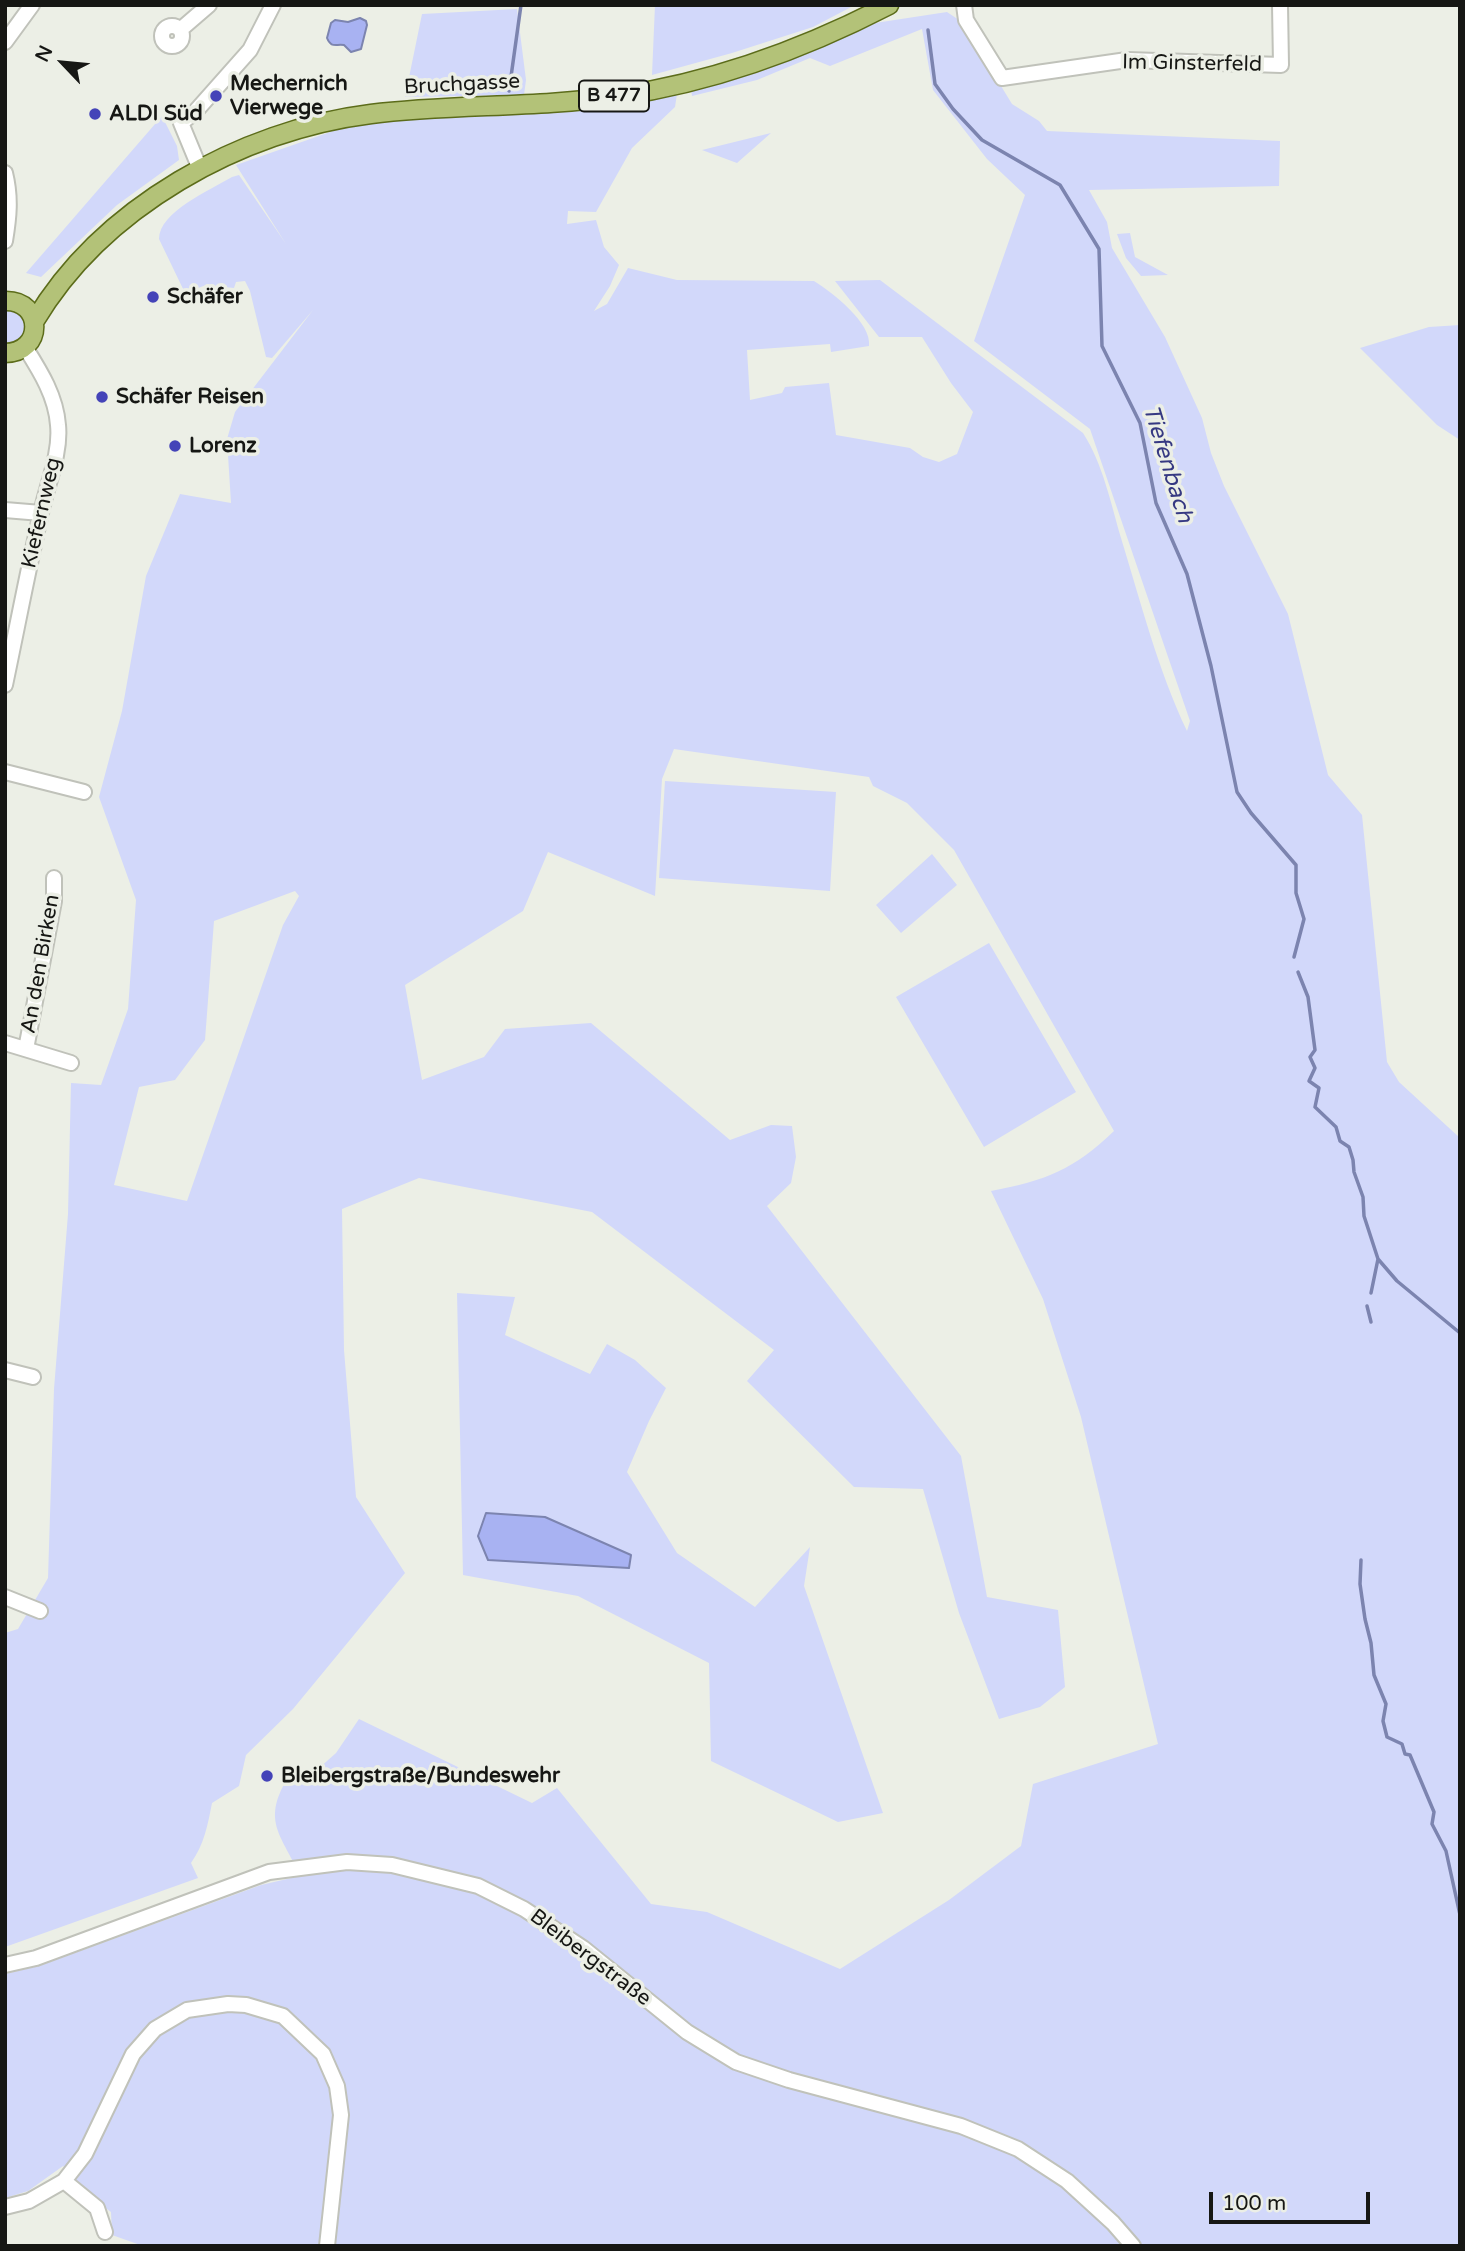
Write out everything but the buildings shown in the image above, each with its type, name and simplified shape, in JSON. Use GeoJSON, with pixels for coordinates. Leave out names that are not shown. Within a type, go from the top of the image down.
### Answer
{"type":"FeatureCollection","features":[{"type":"Feature","properties":{"kind":"main road","name":"Bruchgasse"},"geometry":{"type":"LineString","coordinates":[[34,321],[89,252],[136,211],[200,169],[259,141],[332,120],[407,111],[591,99],[681,84],[737,69],[794,48],[889,5]]}},
{"type":"Feature","properties":{"kind":"main road","name":"Bruchgasse"},"geometry":{"type":"LineString","coordinates":[[13,302],[39,296],[68,275]]}},
{"type":"Feature","properties":{"kind":"main road","name":"B 477"},"geometry":{"type":"LineString","coordinates":[[13,302],[27,308],[34,321],[33,335],[25,347]]}},
{"type":"Feature","properties":{"kind":"main road"},"geometry":{"type":"LineString","coordinates":[[5,353],[19,351],[25,347]]}},
{"type":"Feature","properties":{"kind":"street"},"geometry":{"type":"LineString","coordinates":[[5,43],[32,5]]}},
{"type":"Feature","properties":{"kind":"street"},"geometry":{"type":"LineString","coordinates":[[180,30],[209,5]]}},
{"type":"Feature","properties":{"kind":"street"},"geometry":{"type":"LineString","coordinates":[[200,169],[181,124],[250,50],[272,5]]}},
{"type":"Feature","properties":{"kind":"street","name":"Im Ginsterfeld"},"geometry":{"type":"LineString","coordinates":[[964,5],[966,20],[1002,78],[1127,60],[1282,65],[1280,5]]}},
{"type":"Feature","properties":{"kind":"street"},"geometry":{"type":"LineString","coordinates":[[5,173],[10,210],[5,242]]}},
{"type":"Feature","properties":{"kind":"street","name":"Kiefernweg"},"geometry":{"type":"LineString","coordinates":[[5,685],[58,442],[54,401],[25,347]]}},
{"type":"Feature","properties":{"kind":"street"},"geometry":{"type":"LineString","coordinates":[[5,510],[41,513]]}},
{"type":"Feature","properties":{"kind":"street"},"geometry":{"type":"LineString","coordinates":[[5,772],[84,792]]}},
{"type":"Feature","properties":{"kind":"street","name":"An den Birken"},"geometry":{"type":"LineString","coordinates":[[26,1049],[54,901],[54,878]]}},
{"type":"Feature","properties":{"kind":"street"},"geometry":{"type":"LineString","coordinates":[[6,1047],[26,1049],[71,1063]]}},
{"type":"Feature","properties":{"kind":"street"},"geometry":{"type":"LineString","coordinates":[[5,1370],[33,1377]]}},
{"type":"Feature","properties":{"kind":"street"},"geometry":{"type":"LineString","coordinates":[[5,1597],[40,1611]]}},
{"type":"Feature","properties":{"kind":"street","name":"Bleibergstraße"},"geometry":{"type":"LineString","coordinates":[[5,1965],[36,1958],[269,1872],[346,1862],[393,1865],[478,1886],[524,1909],[583,1948],[687,2032],[736,2062],[789,2080],[961,2126],[1018,2149],[1067,2181],[1113,2222],[1133,2246]]}},
{"type":"Feature","properties":{"kind":"street"},"geometry":{"type":"LineString","coordinates":[[5,2207],[29,2201],[64,2181],[85,2154],[133,2054],[155,2029],[187,2010],[228,2004],[246,2005],[283,2016],[323,2054],[337,2086],[341,2115],[327,2246]]}},
{"type":"Feature","properties":{"kind":"street"},"geometry":{"type":"LineString","coordinates":[[64,2181],[97,2208],[106,2232]]}},
{"type":"Feature","properties":{"kind":"shaded area"},"geometry":{"type":"Polygon","coordinates":[[[655,5],[855,5],[813,27],[652,75],[655,5]]]}},
{"type":"Feature","properties":{"kind":"shaded area"},"geometry":{"type":"Polygon","coordinates":[[[517,9],[526,80],[524,95],[405,97],[422,14],[517,9]]]}},
{"type":"Feature","properties":{"kind":"shaded area"},"geometry":{"type":"Polygon","coordinates":[[[947,12],[962,22],[1012,104],[1039,121],[1047,131],[1280,141],[1279,186],[1089,190],[1107,222],[1112,248],[1165,337],[1202,418],[1211,453],[1224,486],[1288,614],[1328,775],[1362,815],[1387,1062],[1399,1082],[1460,1138],[1460,2246],[143,2246],[112,2235],[111,2212],[88,2195],[63,2166],[28,2191],[5,2198],[5,1974],[39,1966],[261,1885],[300,1876],[277,1829],[275,1818],[279,1794],[287,1779],[300,1785],[336,1753],[359,1719],[532,1803],[557,1788],[651,1904],[707,1912],[840,1969],[949,1900],[1021,1846],[1033,1784],[1158,1744],[1081,1417],[1043,1299],[991,1191],[1028,1183],[1058,1172],[1086,1155],[1114,1131],[954,850],[907,803],[873,786],[869,777],[674,749],[662,779],[655,896],[548,852],[523,911],[405,985],[422,1080],[484,1057],[505,1029],[591,1023],[730,1140],[771,1125],[792,1126],[796,1157],[791,1183],[767,1206],[961,1456],[987,1597],[1058,1610],[1065,1687],[1040,1707],[999,1719],[959,1613],[923,1489],[854,1487],[747,1381],[774,1350],[592,1212],[419,1178],[342,1209],[344,1350],[356,1497],[405,1573],[293,1709],[246,1755],[239,1786],[212,1803],[202,1842],[191,1863],[198,1878],[5,1947],[5,1633],[18,1629],[48,1578],[54,1389],[68,1214],[71,1083],[101,1085],[128,1009],[136,900],[99,797],[122,711],[146,576],[180,494],[231,503],[227,439],[235,412],[313,310],[272,358],[266,357],[250,291],[245,281],[236,282],[234,288],[206,285],[185,293],[159,239],[167,220],[199,195],[239,175],[286,244],[236,165],[333,131],[405,115],[677,94],[675,107],[632,148],[596,212],[568,211],[567,224],[596,220],[604,247],[619,265],[610,286],[594,311],[607,304],[628,268],[677,280],[814,281],[858,318],[868,337],[869,346],[831,352],[830,344],[747,350],[750,400],[782,393],[785,387],[829,383],[836,435],[910,448],[923,457],[939,462],[957,454],[973,412],[922,337],[879,337],[835,281],[880,280],[1083,433],[1101,471],[1151,636],[1187,731],[1190,721],[1090,429],[974,341],[1025,195],[987,159],[933,90],[922,29],[830,66],[810,58],[757,80],[692,96],[691,90],[788,58],[875,23],[947,12]],[[295,891],[214,921],[205,1040],[175,1080],[139,1087],[114,1185],[187,1201],[283,925],[299,896],[295,891]]]}},
{"type":"Feature","properties":{"kind":"shaded area"},"geometry":{"type":"Polygon","coordinates":[[[162,116],[177,146],[179,160],[117,205],[41,277],[26,273],[162,116]]]}},
{"type":"Feature","properties":{"kind":"shaded area"},"geometry":{"type":"Polygon","coordinates":[[[771,133],[737,163],[702,150],[771,133]]]}},
{"type":"Feature","properties":{"kind":"shaded area"},"geometry":{"type":"Polygon","coordinates":[[[1130,233],[1135,257],[1168,275],[1141,276],[1126,258],[1117,234],[1130,233]]]}},
{"type":"Feature","properties":{"kind":"shaded area"},"geometry":{"type":"Polygon","coordinates":[[[5,306],[28,317],[23,341],[5,346],[5,306]]]}},
{"type":"Feature","properties":{"kind":"shaded area"},"geometry":{"type":"Polygon","coordinates":[[[1460,325],[1460,440],[1437,425],[1360,348],[1429,327],[1460,325]]]}},
{"type":"Feature","properties":{"kind":"shaded area"},"geometry":{"type":"Polygon","coordinates":[[[665,781],[836,792],[830,891],[659,878],[665,781]]]}},
{"type":"Feature","properties":{"kind":"shaded area"},"geometry":{"type":"Polygon","coordinates":[[[932,854],[957,885],[901,933],[876,905],[932,854]]]}},
{"type":"Feature","properties":{"kind":"shaded area"},"geometry":{"type":"Polygon","coordinates":[[[989,943],[1076,1092],[984,1147],[896,997],[989,943]]]}},
{"type":"Feature","properties":{"kind":"shaded area"},"geometry":{"type":"Polygon","coordinates":[[[457,1293],[515,1297],[505,1335],[590,1374],[607,1344],[635,1360],[666,1388],[627,1472],[677,1553],[755,1607],[810,1547],[804,1586],[883,1813],[838,1822],[711,1761],[709,1663],[578,1596],[463,1575],[457,1293]]]}},
{"type":"Feature","properties":{"kind":"water"},"geometry":{"type":"Polygon","coordinates":[[[360,18],[366,21],[367,25],[361,49],[351,52],[344,45],[330,43],[327,38],[331,23],[335,20],[348,22],[360,18]]]}},
{"type":"Feature","properties":{"kind":"water"},"geometry":{"type":"Polygon","coordinates":[[[486,1513],[545,1517],[631,1555],[629,1568],[488,1560],[478,1536],[486,1513]]]}},
{"type":"Feature","properties":{"kind":"waterway"},"geometry":{"type":"LineString","coordinates":[[509,91],[521,5]]}},
{"type":"Feature","properties":{"kind":"waterway","name":"Tiefenbach"},"geometry":{"type":"LineString","coordinates":[[928,30],[935,84],[953,109],[982,140],[1060,185],[1099,249],[1102,346],[1140,423],[1156,503],[1187,574],[1211,666],[1237,792],[1251,813],[1296,865],[1296,893],[1304,919],[1294,957]]}},
{"type":"Feature","properties":{"kind":"waterway","name":"Tiefenbach"},"geometry":{"type":"LineString","coordinates":[[1298,972],[1308,997],[1315,1050],[1310,1057],[1315,1068],[1309,1081],[1319,1088],[1315,1107],[1336,1127],[1340,1141],[1349,1147],[1363,1197],[1364,1216],[1378,1259],[1397,1281],[1460,1333]]}},
{"type":"Feature","properties":{"kind":"waterway"},"geometry":{"type":"LineString","coordinates":[[1371,1293],[1378,1259]]}},
{"type":"Feature","properties":{"kind":"waterway"},"geometry":{"type":"LineString","coordinates":[[1367,1306],[1371,1322]]}},
{"type":"Feature","properties":{"kind":"waterway"},"geometry":{"type":"LineString","coordinates":[[1361,1560],[1360,1584],[1365,1619],[1371,1643],[1374,1675],[1386,1704],[1383,1721],[1387,1737],[1402,1744],[1405,1754],[1410,1755],[1434,1812],[1432,1824],[1446,1851],[1460,1915]]}},
{"type":"Feature","properties":{"kind":"place","name":"Mechernich Vierwege"},"geometry":{"type":"Point","coordinates":[216,96]}},
{"type":"Feature","properties":{"kind":"place","name":"ALDI Süd"},"geometry":{"type":"Point","coordinates":[95,114]}},
{"type":"Feature","properties":{"kind":"place","name":"Schäfer"},"geometry":{"type":"Point","coordinates":[153,297]}},
{"type":"Feature","properties":{"kind":"place","name":"Schäfer Reisen"},"geometry":{"type":"Point","coordinates":[102,397]}},
{"type":"Feature","properties":{"kind":"place","name":"Lorenz"},"geometry":{"type":"Point","coordinates":[175,446]}},
{"type":"Feature","properties":{"kind":"place","name":"Bleibergstraße/Bundeswehr"},"geometry":{"type":"Point","coordinates":[267,1776]}}]}
